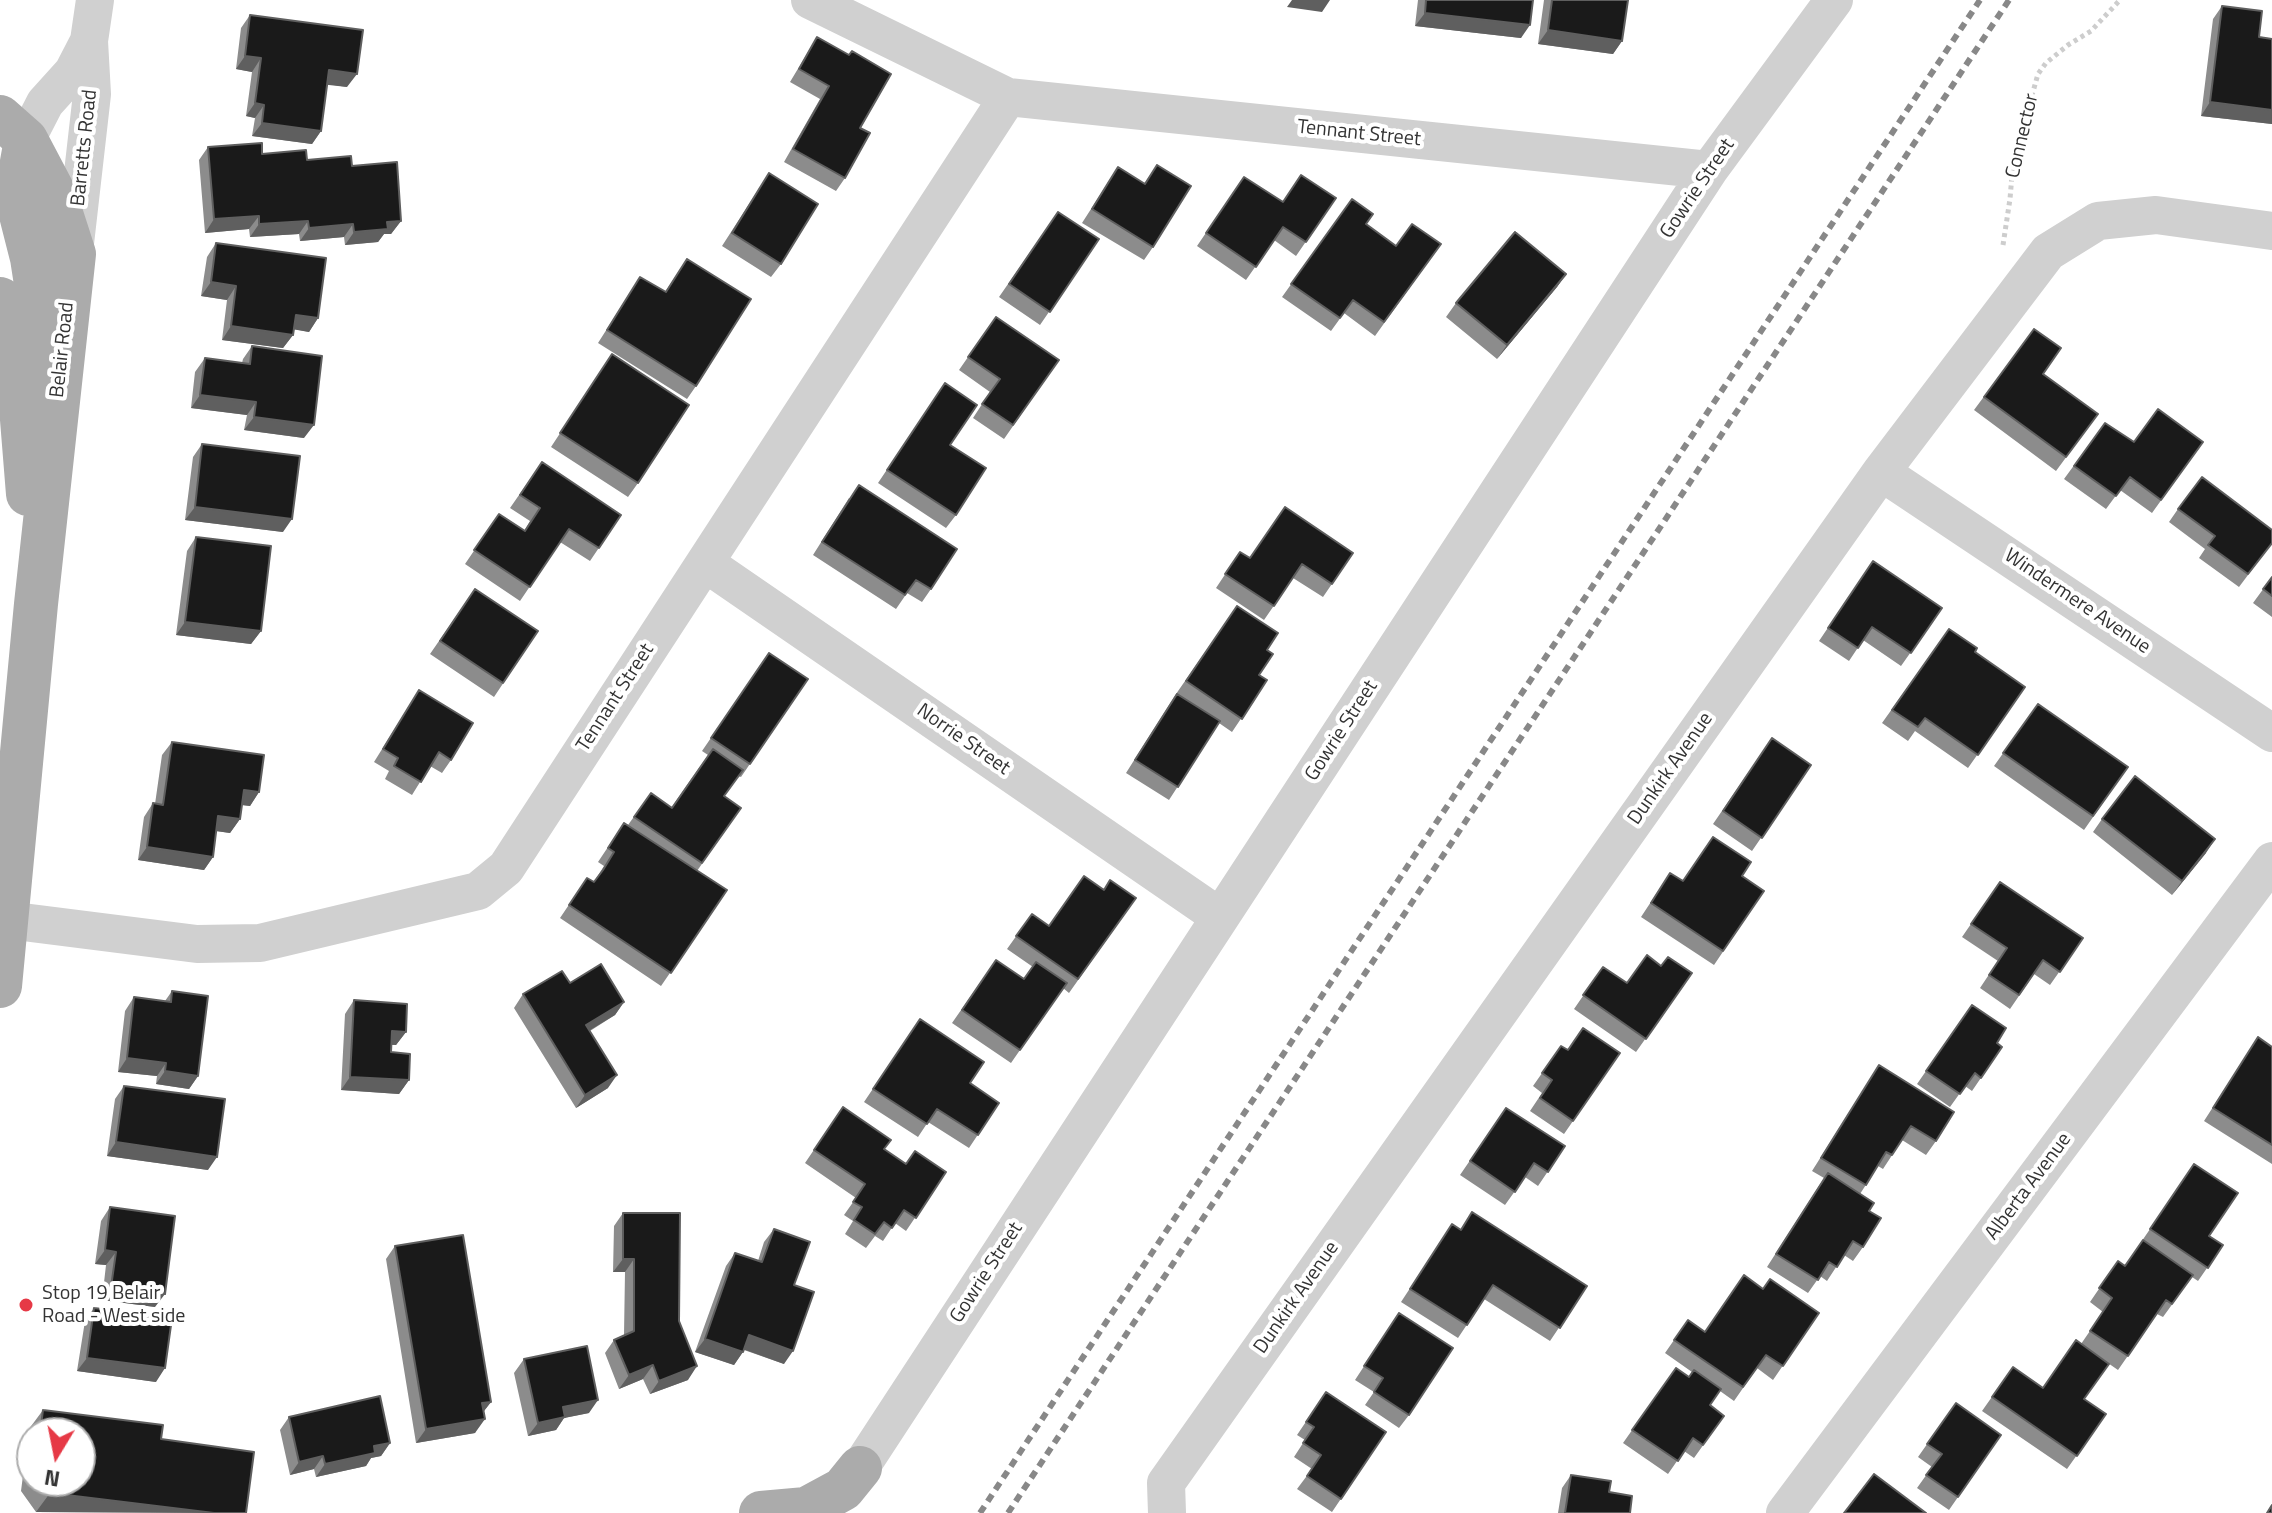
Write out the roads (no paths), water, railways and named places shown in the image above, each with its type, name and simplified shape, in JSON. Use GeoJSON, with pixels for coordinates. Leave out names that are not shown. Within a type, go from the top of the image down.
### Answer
{"type":"FeatureCollection","features":[{"type":"Feature","properties":{"kind":"main road","name":"Belair Road"},"geometry":{"type":"LineString","coordinates":[[0,986],[7,920],[9,798],[36,604],[74,254],[55,195],[13,129]]}},
{"type":"Feature","properties":{"kind":"main road"},"geometry":{"type":"LineString","coordinates":[[13,129],[19,207],[38,297],[22,415]]}},
{"type":"Feature","properties":{"kind":"main road","name":"Belair Road"},"geometry":{"type":"LineString","coordinates":[[0,299],[19,382],[36,604]]}},
{"type":"Feature","properties":{"kind":"main road"},"geometry":{"type":"LineString","coordinates":[[761,1513],[806,1509],[843,1489],[860,1468]]}},
{"type":"Feature","properties":{"kind":"street","name":"Barretts Road"},"geometry":{"type":"LineString","coordinates":[[74,254],[92,94],[89,41],[95,0]]}},
{"type":"Feature","properties":{"kind":"street","name":"Tennant Street"},"geometry":{"type":"LineString","coordinates":[[810,0],[1008,97],[1709,170]]}},
{"type":"Feature","properties":{"kind":"street","name":"Gowrie Street"},"geometry":{"type":"LineString","coordinates":[[860,1468],[1709,170],[1834,0]]}},
{"type":"Feature","properties":{"kind":"street","name":"Barretts Road"},"geometry":{"type":"LineString","coordinates":[[13,129],[45,103],[73,72],[89,41]]}},
{"type":"Feature","properties":{"kind":"street","name":"Tennant Street"},"geometry":{"type":"LineString","coordinates":[[7,920],[197,944],[260,943],[478,891],[506,868],[1008,97]]}},
{"type":"Feature","properties":{"kind":"street","name":"Dunkirk Avenue"},"geometry":{"type":"LineString","coordinates":[[1167,1498],[1881,472],[2048,252],[2098,221],[2156,215],[2272,231]]}},
{"type":"Feature","properties":{"kind":"street","name":"Windermere Avenue"},"geometry":{"type":"LineString","coordinates":[[1881,472],[2272,733]]}},
{"type":"Feature","properties":{"kind":"street","name":"Norrie Street"},"geometry":{"type":"LineString","coordinates":[[705,563],[1220,917]]}},
{"type":"Feature","properties":{"kind":"street","name":"Alberta Avenue"},"geometry":{"type":"LineString","coordinates":[[1785,1513],[2272,861]]}},
{"type":"Feature","properties":{"kind":"railway"},"geometry":{"type":"LineString","coordinates":[[980,1513],[1980,0]]}},
{"type":"Feature","properties":{"kind":"railway"},"geometry":{"type":"LineString","coordinates":[[1008,1513],[2009,0]]}},
{"type":"Feature","properties":{"kind":"place","name":"Stop 19 Belair Road - West side"},"geometry":{"type":"Point","coordinates":[26,1305]}}]}
